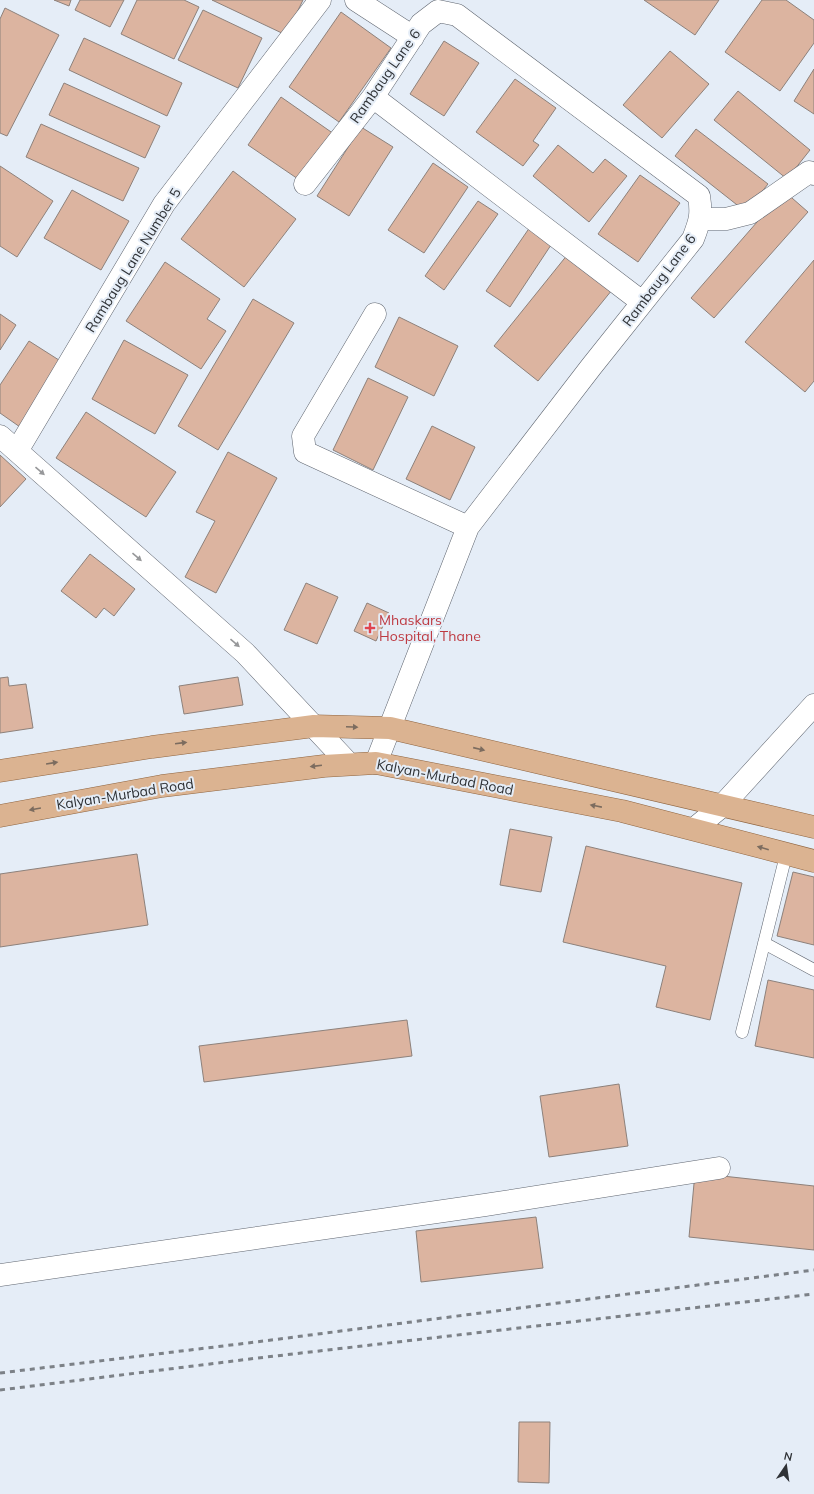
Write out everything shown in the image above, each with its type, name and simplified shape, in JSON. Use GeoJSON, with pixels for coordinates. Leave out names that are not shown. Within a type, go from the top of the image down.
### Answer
{"type":"FeatureCollection","features":[{"type":"Feature","properties":{"kind":"main road"},"geometry":{"type":"LineString","coordinates":[[0,771],[152,747],[314,726],[390,728],[814,827]]}},
{"type":"Feature","properties":{"kind":"main road","name":"Kalyan-Murbad Road"},"geometry":{"type":"LineString","coordinates":[[0,816],[162,786],[349,764],[376,763],[622,811],[694,829],[786,855],[814,861]]}},
{"type":"Feature","properties":{"kind":"main road"},"geometry":{"type":"LineString","coordinates":[[622,811],[636,786]]}},
{"type":"Feature","properties":{"kind":"street","name":"Rambaug Lane Number 5"},"geometry":{"type":"LineString","coordinates":[[17,451],[164,204],[320,0]]}},
{"type":"Feature","properties":{"kind":"street"},"geometry":{"type":"LineString","coordinates":[[356,0],[413,37]]}},
{"type":"Feature","properties":{"kind":"street","name":"Rambaug Lane 6"},"geometry":{"type":"LineString","coordinates":[[305,184],[373,97],[421,24],[438,11],[457,15],[699,196],[701,219],[693,239],[642,302],[468,527],[376,763]]}},
{"type":"Feature","properties":{"kind":"street"},"geometry":{"type":"LineString","coordinates":[[373,97],[642,302]]}},
{"type":"Feature","properties":{"kind":"street"},"geometry":{"type":"LineString","coordinates":[[701,219],[726,219],[750,213],[809,172],[814,174]]}},
{"type":"Feature","properties":{"kind":"street"},"geometry":{"type":"LineString","coordinates":[[375,314],[303,436],[305,452],[468,527]]}},
{"type":"Feature","properties":{"kind":"street"},"geometry":{"type":"LineString","coordinates":[[0,436],[245,653],[349,764]]}},
{"type":"Feature","properties":{"kind":"street"},"geometry":{"type":"LineString","coordinates":[[694,829],[722,806],[814,705]]}},
{"type":"Feature","properties":{"kind":"street"},"geometry":{"type":"LineString","coordinates":[[0,1275],[477,1206],[719,1168]]}},
{"type":"Feature","properties":{"kind":"lane"},"geometry":{"type":"LineString","coordinates":[[742,1032],[786,855]]}},
{"type":"Feature","properties":{"kind":"lane"},"geometry":{"type":"LineString","coordinates":[[764,943],[814,970]]}},
{"type":"Feature","properties":{"kind":"building"},"geometry":{"type":"Polygon","coordinates":[[[54,0],[71,0],[69,6],[54,0]]]}},
{"type":"Feature","properties":{"kind":"building"},"geometry":{"type":"Polygon","coordinates":[[[80,0],[124,0],[110,27],[75,10],[80,0]]]}},
{"type":"Feature","properties":{"kind":"building"},"geometry":{"type":"Polygon","coordinates":[[[137,0],[184,0],[199,7],[174,59],[121,34],[137,0]]]}},
{"type":"Feature","properties":{"kind":"building"},"geometry":{"type":"Polygon","coordinates":[[[212,0],[303,0],[286,35],[212,0]]]}},
{"type":"Feature","properties":{"kind":"building"},"geometry":{"type":"Polygon","coordinates":[[[644,0],[719,0],[695,35],[644,0]]]}},
{"type":"Feature","properties":{"kind":"building"},"geometry":{"type":"Polygon","coordinates":[[[762,0],[786,0],[814,20],[814,43],[780,91],[725,52],[762,0]]]}},
{"type":"Feature","properties":{"kind":"building"},"geometry":{"type":"Polygon","coordinates":[[[5,8],[59,35],[7,136],[0,133],[0,19],[5,8]]]}},
{"type":"Feature","properties":{"kind":"building"},"geometry":{"type":"Polygon","coordinates":[[[203,10],[262,38],[238,88],[178,60],[203,10]]]}},
{"type":"Feature","properties":{"kind":"building"},"geometry":{"type":"Polygon","coordinates":[[[341,12],[391,48],[339,122],[289,87],[341,12]]]}},
{"type":"Feature","properties":{"kind":"building"},"geometry":{"type":"Polygon","coordinates":[[[84,38],[182,83],[167,116],[69,70],[84,38]]]}},
{"type":"Feature","properties":{"kind":"building"},"geometry":{"type":"Polygon","coordinates":[[[444,41],[479,63],[444,116],[410,94],[444,41]]]}},
{"type":"Feature","properties":{"kind":"building"},"geometry":{"type":"Polygon","coordinates":[[[670,51],[709,84],[662,138],[623,105],[670,51]]]}},
{"type":"Feature","properties":{"kind":"building"},"geometry":{"type":"Polygon","coordinates":[[[814,69],[814,114],[794,101],[814,69]]]}},
{"type":"Feature","properties":{"kind":"building"},"geometry":{"type":"Polygon","coordinates":[[[515,79],[556,108],[533,141],[539,145],[523,166],[476,132],[515,79]]]}},
{"type":"Feature","properties":{"kind":"building"},"geometry":{"type":"Polygon","coordinates":[[[64,83],[160,126],[145,158],[49,115],[64,83]]]}},
{"type":"Feature","properties":{"kind":"building"},"geometry":{"type":"Polygon","coordinates":[[[738,91],[810,150],[787,179],[714,120],[738,91]]]}},
{"type":"Feature","properties":{"kind":"building"},"geometry":{"type":"Polygon","coordinates":[[[281,97],[334,134],[301,181],[248,145],[281,97]]]}},
{"type":"Feature","properties":{"kind":"building"},"geometry":{"type":"Polygon","coordinates":[[[41,124],[139,168],[123,201],[26,157],[41,124]]]}},
{"type":"Feature","properties":{"kind":"building"},"geometry":{"type":"Polygon","coordinates":[[[361,127],[393,147],[349,216],[317,196],[361,127]]]}},
{"type":"Feature","properties":{"kind":"building"},"geometry":{"type":"Polygon","coordinates":[[[696,129],[768,184],[746,212],[675,156],[696,129]]]}},
{"type":"Feature","properties":{"kind":"building"},"geometry":{"type":"Polygon","coordinates":[[[558,145],[593,173],[605,159],[627,176],[589,222],[533,176],[558,145]]]}},
{"type":"Feature","properties":{"kind":"building"},"geometry":{"type":"Polygon","coordinates":[[[433,163],[468,187],[424,253],[388,230],[433,163]]]}},
{"type":"Feature","properties":{"kind":"building"},"geometry":{"type":"Polygon","coordinates":[[[0,166],[53,201],[17,257],[0,246],[0,166]]]}},
{"type":"Feature","properties":{"kind":"building"},"geometry":{"type":"Polygon","coordinates":[[[233,171],[296,219],[244,287],[181,239],[233,171]]]}},
{"type":"Feature","properties":{"kind":"building"},"geometry":{"type":"Polygon","coordinates":[[[640,175],[680,203],[638,262],[598,234],[640,175]]]}},
{"type":"Feature","properties":{"kind":"building"},"geometry":{"type":"Polygon","coordinates":[[[72,190],[129,221],[101,270],[44,238],[72,190]]]}},
{"type":"Feature","properties":{"kind":"building"},"geometry":{"type":"Polygon","coordinates":[[[784,191],[808,212],[714,318],[691,298],[784,191]]]}},
{"type":"Feature","properties":{"kind":"building"},"geometry":{"type":"Polygon","coordinates":[[[478,201],[498,214],[444,290],[425,276],[478,201]]]}},
{"type":"Feature","properties":{"kind":"building"},"geometry":{"type":"Polygon","coordinates":[[[530,227],[553,242],[510,307],[486,291],[530,227]]]}},
{"type":"Feature","properties":{"kind":"building"},"geometry":{"type":"Polygon","coordinates":[[[568,254],[612,290],[538,381],[494,346],[568,254]]]}},
{"type":"Feature","properties":{"kind":"building"},"geometry":{"type":"Polygon","coordinates":[[[814,260],[814,381],[805,392],[745,342],[814,260]]]}},
{"type":"Feature","properties":{"kind":"building"},"geometry":{"type":"Polygon","coordinates":[[[165,262],[220,299],[207,319],[226,331],[201,369],[126,321],[165,262]]]}},
{"type":"Feature","properties":{"kind":"building"},"geometry":{"type":"Polygon","coordinates":[[[253,299],[294,323],[218,450],[178,426],[253,299]]]}},
{"type":"Feature","properties":{"kind":"building"},"geometry":{"type":"Polygon","coordinates":[[[0,314],[16,325],[0,350],[0,314]]]}},
{"type":"Feature","properties":{"kind":"building"},"geometry":{"type":"Polygon","coordinates":[[[399,317],[458,346],[434,396],[375,367],[399,317]]]}},
{"type":"Feature","properties":{"kind":"building"},"geometry":{"type":"Polygon","coordinates":[[[124,340],[188,375],[155,434],[92,399],[124,340]]]}},
{"type":"Feature","properties":{"kind":"building"},"geometry":{"type":"Polygon","coordinates":[[[29,341],[62,362],[20,427],[0,413],[0,385],[29,341]]]}},
{"type":"Feature","properties":{"kind":"building"},"geometry":{"type":"Polygon","coordinates":[[[368,378],[408,397],[373,470],[333,450],[368,378]]]}},
{"type":"Feature","properties":{"kind":"building"},"geometry":{"type":"Polygon","coordinates":[[[86,412],[176,472],[146,517],[56,458],[86,412]]]}},
{"type":"Feature","properties":{"kind":"building"},"geometry":{"type":"Polygon","coordinates":[[[432,426],[475,447],[450,500],[406,479],[432,426]]]}},
{"type":"Feature","properties":{"kind":"building"},"geometry":{"type":"Polygon","coordinates":[[[228,452],[277,478],[216,593],[185,577],[215,521],[196,512],[228,452]]]}},
{"type":"Feature","properties":{"kind":"building"},"geometry":{"type":"Polygon","coordinates":[[[0,455],[26,479],[0,507],[0,455]]]}},
{"type":"Feature","properties":{"kind":"building"},"geometry":{"type":"Polygon","coordinates":[[[90,554],[135,589],[114,616],[104,608],[96,618],[61,591],[90,554]]]}},
{"type":"Feature","properties":{"kind":"building"},"geometry":{"type":"Polygon","coordinates":[[[306,583],[338,597],[317,644],[284,630],[306,583]]]}},
{"type":"Feature","properties":{"kind":"building"},"geometry":{"type":"Polygon","coordinates":[[[367,603],[389,613],[376,641],[354,631],[367,603]]]}},
{"type":"Feature","properties":{"kind":"building"},"geometry":{"type":"Polygon","coordinates":[[[8,677],[9,686],[26,684],[33,728],[0,733],[0,678],[8,677]]]}},
{"type":"Feature","properties":{"kind":"building"},"geometry":{"type":"Polygon","coordinates":[[[238,677],[243,705],[184,714],[179,686],[238,677]]]}},
{"type":"Feature","properties":{"kind":"building"},"geometry":{"type":"Polygon","coordinates":[[[510,829],[552,837],[541,892],[500,885],[510,829]]]}},
{"type":"Feature","properties":{"kind":"building"},"geometry":{"type":"Polygon","coordinates":[[[586,846],[742,883],[710,1020],[656,1007],[666,966],[563,942],[586,846]]]}},
{"type":"Feature","properties":{"kind":"building"},"geometry":{"type":"Polygon","coordinates":[[[137,854],[148,925],[0,947],[0,874],[137,854]]]}},
{"type":"Feature","properties":{"kind":"building"},"geometry":{"type":"Polygon","coordinates":[[[793,872],[814,877],[814,945],[777,936],[793,872]]]}},
{"type":"Feature","properties":{"kind":"building"},"geometry":{"type":"Polygon","coordinates":[[[768,980],[814,990],[814,1058],[755,1046],[768,980]]]}},
{"type":"Feature","properties":{"kind":"building"},"geometry":{"type":"Polygon","coordinates":[[[407,1020],[412,1056],[204,1082],[199,1046],[407,1020]]]}},
{"type":"Feature","properties":{"kind":"building"},"geometry":{"type":"Polygon","coordinates":[[[619,1084],[628,1146],[549,1157],[540,1096],[619,1084]]]}},
{"type":"Feature","properties":{"kind":"building"},"geometry":{"type":"Polygon","coordinates":[[[695,1173],[814,1186],[814,1250],[689,1237],[695,1173]]]}},
{"type":"Feature","properties":{"kind":"building"},"geometry":{"type":"Polygon","coordinates":[[[536,1217],[543,1268],[421,1282],[416,1231],[536,1217]]]}},
{"type":"Feature","properties":{"kind":"building"},"geometry":{"type":"Polygon","coordinates":[[[519,1422],[550,1422],[549,1483],[518,1482],[519,1422]]]}},
{"type":"Feature","properties":{"kind":"railway"},"geometry":{"type":"LineString","coordinates":[[0,1373],[256,1342],[814,1270]]}},
{"type":"Feature","properties":{"kind":"railway"},"geometry":{"type":"LineString","coordinates":[[0,1390],[258,1358],[814,1294]]}},
{"type":"Feature","properties":{"kind":"place","name":"Mhaskars Hospital, Thane"},"geometry":{"type":"Point","coordinates":[370,628]}}]}
